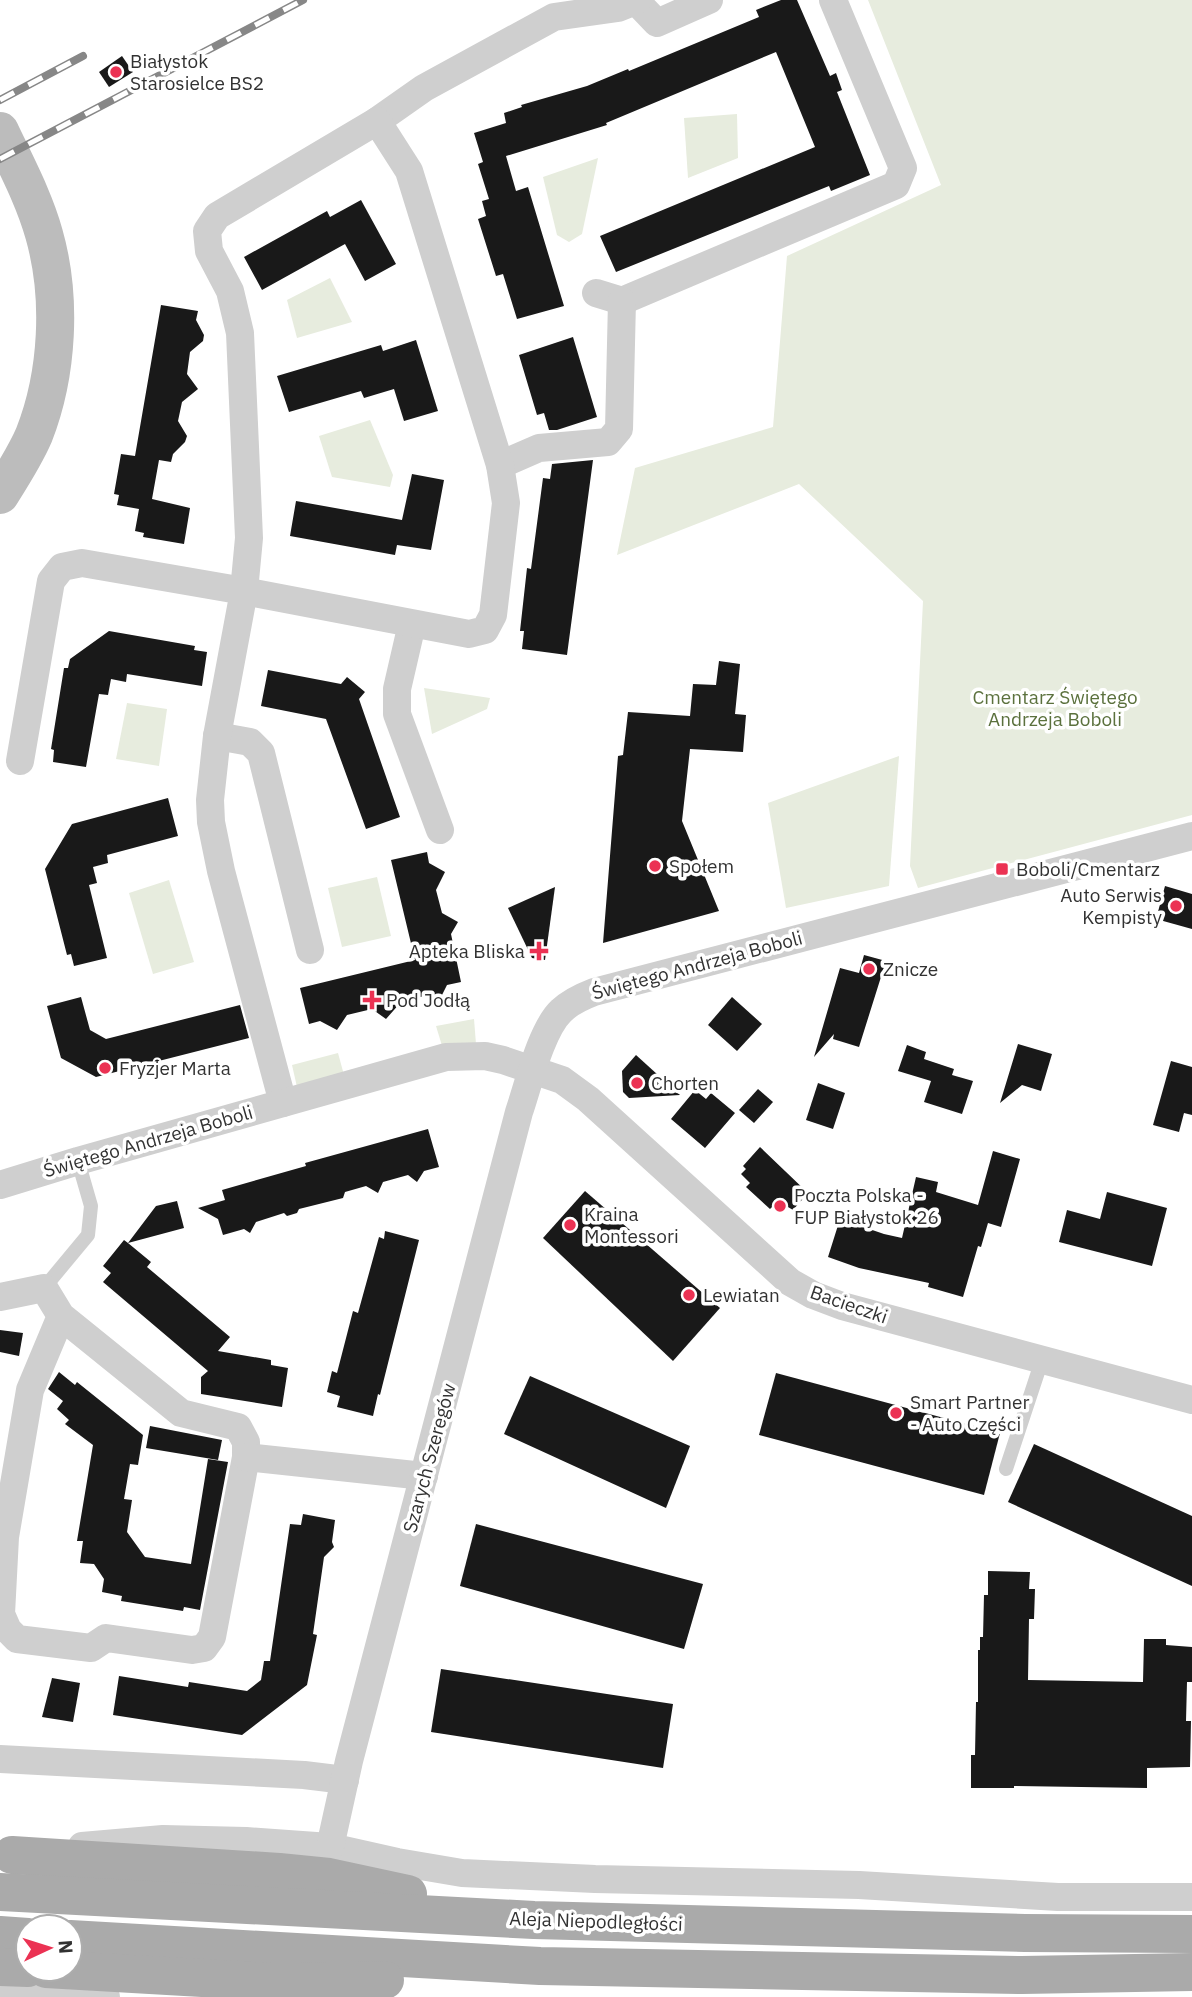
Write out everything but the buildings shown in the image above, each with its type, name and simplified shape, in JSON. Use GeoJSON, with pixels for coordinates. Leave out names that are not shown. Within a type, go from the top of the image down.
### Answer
{"type":"FeatureCollection","features":[{"type":"Feature","properties":{"kind":"main road"},"geometry":{"type":"LineString","coordinates":[[6,1855],[329,1877],[534,1920]]}},
{"type":"Feature","properties":{"kind":"main road","name":"Aleja Niepodległości"},"geometry":{"type":"LineString","coordinates":[[0,1892],[534,1920],[1025,1933],[1192,1934]]}},
{"type":"Feature","properties":{"kind":"main road"},"geometry":{"type":"LineString","coordinates":[[84,1940],[540,1966],[1022,1975],[1192,1972]]}},
{"type":"Feature","properties":{"kind":"main road"},"geometry":{"type":"LineString","coordinates":[[84,1971],[271,1982],[406,1980],[540,1966]]}},
{"type":"Feature","properties":{"kind":"street"},"geometry":{"type":"LineString","coordinates":[[283,1102],[221,871],[211,822],[217,736],[244,591],[250,538],[240,333],[230,291],[209,251],[207,231],[218,216],[377,121],[424,88],[554,17],[618,8],[637,1],[657,23],[709,0]]}},
{"type":"Feature","properties":{"kind":"street"},"geometry":{"type":"LineString","coordinates":[[500,465],[540,448],[608,442],[619,429],[609,297],[897,185],[903,168],[833,0]]}},
{"type":"Feature","properties":{"kind":"street"},"geometry":{"type":"LineString","coordinates":[[20,761],[51,581],[62,567],[82,564],[244,591],[469,634],[485,630],[493,615],[506,503],[500,465],[409,171],[377,121]]}},
{"type":"Feature","properties":{"kind":"street"},"geometry":{"type":"LineString","coordinates":[[0,131],[45,236],[53,277],[55,344],[49,388],[33,436],[0,495]]}},
{"type":"Feature","properties":{"kind":"street"},"geometry":{"type":"LineString","coordinates":[[412,624],[397,689],[397,714],[440,830]]}},
{"type":"Feature","properties":{"kind":"street"},"geometry":{"type":"LineString","coordinates":[[217,736],[250,742],[261,753],[310,950]]}},
{"type":"Feature","properties":{"kind":"street","name":"Świętego Andrzeja Boboli"},"geometry":{"type":"LineString","coordinates":[[0,1185],[446,1057],[485,1056],[533,1070],[550,1027],[559,1013],[574,1000],[594,992],[1192,836]]}},
{"type":"Feature","properties":{"kind":"street","name":"Bacieczki"},"geometry":{"type":"LineString","coordinates":[[533,1070],[562,1080],[588,1099],[790,1282],[813,1295],[842,1306],[1192,1401]]}},
{"type":"Feature","properties":{"kind":"street","name":"Szarych Szeregów"},"geometry":{"type":"LineString","coordinates":[[330,1847],[345,1780],[519,1112],[533,1070]]}},
{"type":"Feature","properties":{"kind":"street"},"geometry":{"type":"LineString","coordinates":[[0,1297],[44,1288],[61,1317],[181,1413],[238,1427],[246,1442],[246,1457],[212,1637],[204,1648],[192,1650],[106,1638],[91,1648],[17,1639],[8,1630],[1,1614],[5,1537],[30,1390],[61,1317]]}},
{"type":"Feature","properties":{"kind":"street"},"geometry":{"type":"LineString","coordinates":[[246,1457],[424,1476]]}},
{"type":"Feature","properties":{"kind":"street"},"geometry":{"type":"LineString","coordinates":[[0,1759],[304,1774],[345,1780]]}},
{"type":"Feature","properties":{"kind":"street"},"geometry":{"type":"LineString","coordinates":[[6,1855],[163,1839],[246,1840],[330,1847],[462,1873],[859,1885],[1059,1897],[1192,1897]]}},
{"type":"Feature","properties":{"kind":"street"},"geometry":{"type":"LineString","coordinates":[[0,1991],[106,1997]]}},
{"type":"Feature","properties":{"kind":"lane"},"geometry":{"type":"LineString","coordinates":[[44,1288],[88,1235],[91,1206],[78,1161]]}},
{"type":"Feature","properties":{"kind":"lane"},"geometry":{"type":"LineString","coordinates":[[1006,1469],[1041,1360]]}},
{"type":"Feature","properties":{"kind":"green space","name":"Cmentarz Świętego Andrzeja Boboli"},"geometry":{"type":"Polygon","coordinates":[[[868,0],[1192,0],[1192,815],[918,888],[910,866],[923,601],[799,484],[617,555],[635,468],[773,427],[787,256],[941,185],[868,0]]]}},
{"type":"Feature","properties":{"kind":"green space"},"geometry":{"type":"Polygon","coordinates":[[[737,114],[738,158],[688,178],[684,118],[737,114]]]}},
{"type":"Feature","properties":{"kind":"green space"},"geometry":{"type":"Polygon","coordinates":[[[598,158],[582,234],[569,242],[557,235],[543,177],[598,158]]]}},
{"type":"Feature","properties":{"kind":"green space"},"geometry":{"type":"Polygon","coordinates":[[[330,278],[352,322],[297,338],[287,300],[330,278]]]}},
{"type":"Feature","properties":{"kind":"green space"},"geometry":{"type":"Polygon","coordinates":[[[370,420],[393,475],[390,487],[332,477],[319,436],[370,420]]]}},
{"type":"Feature","properties":{"kind":"green space"},"geometry":{"type":"Polygon","coordinates":[[[424,688],[490,698],[487,709],[432,734],[424,688]]]}},
{"type":"Feature","properties":{"kind":"green space"},"geometry":{"type":"Polygon","coordinates":[[[127,703],[167,709],[159,766],[116,759],[127,703]]]}},
{"type":"Feature","properties":{"kind":"green space"},"geometry":{"type":"Polygon","coordinates":[[[899,756],[889,886],[786,908],[768,803],[899,756]]]}},
{"type":"Feature","properties":{"kind":"green space"},"geometry":{"type":"Polygon","coordinates":[[[377,877],[391,936],[342,947],[328,888],[377,877]]]}},
{"type":"Feature","properties":{"kind":"green space"},"geometry":{"type":"Polygon","coordinates":[[[169,880],[194,962],[153,974],[129,893],[169,880]]]}},
{"type":"Feature","properties":{"kind":"green space"},"geometry":{"type":"Polygon","coordinates":[[[474,1019],[476,1044],[443,1049],[436,1026],[474,1019]]]}},
{"type":"Feature","properties":{"kind":"green space"},"geometry":{"type":"Polygon","coordinates":[[[338,1053],[344,1075],[297,1087],[292,1065],[338,1053]]]}},
{"type":"Feature","properties":{"kind":"railway"},"geometry":{"type":"LineString","coordinates":[[0,159],[303,0]]}},
{"type":"Feature","properties":{"kind":"railway"},"geometry":{"type":"LineString","coordinates":[[0,100],[83,56]]}},
{"type":"Feature","properties":{"kind":"place","name":"Białystok Starosielce BS2"},"geometry":{"type":"Point","coordinates":[116,72]}},
{"type":"Feature","properties":{"kind":"place","name":"Społem"},"geometry":{"type":"Point","coordinates":[655,866]}},
{"type":"Feature","properties":{"kind":"place","name":"Boboli/Cmentarz"},"geometry":{"type":"Point","coordinates":[1002,869]}},
{"type":"Feature","properties":{"kind":"place","name":"Auto Serwis Kempisty"},"geometry":{"type":"Point","coordinates":[1176,906]}},
{"type":"Feature","properties":{"kind":"place","name":"Apteka Bliska"},"geometry":{"type":"Point","coordinates":[539,951]}},
{"type":"Feature","properties":{"kind":"place","name":"Znicze"},"geometry":{"type":"Point","coordinates":[869,969]}},
{"type":"Feature","properties":{"kind":"place","name":"Pod Jodłą"},"geometry":{"type":"Point","coordinates":[372,1000]}},
{"type":"Feature","properties":{"kind":"place","name":"Fryzjer Marta"},"geometry":{"type":"Point","coordinates":[105,1068]}},
{"type":"Feature","properties":{"kind":"place","name":"Chorten"},"geometry":{"type":"Point","coordinates":[637,1083]}},
{"type":"Feature","properties":{"kind":"place","name":"Poczta Polska - FUP Białystok 26"},"geometry":{"type":"Point","coordinates":[780,1206]}},
{"type":"Feature","properties":{"kind":"place","name":"Kraina Montessori"},"geometry":{"type":"Point","coordinates":[570,1225]}},
{"type":"Feature","properties":{"kind":"place","name":"Lewiatan"},"geometry":{"type":"Point","coordinates":[689,1295]}},
{"type":"Feature","properties":{"kind":"place","name":"Smart Partner - Auto Części"},"geometry":{"type":"Point","coordinates":[896,1413]}}]}
